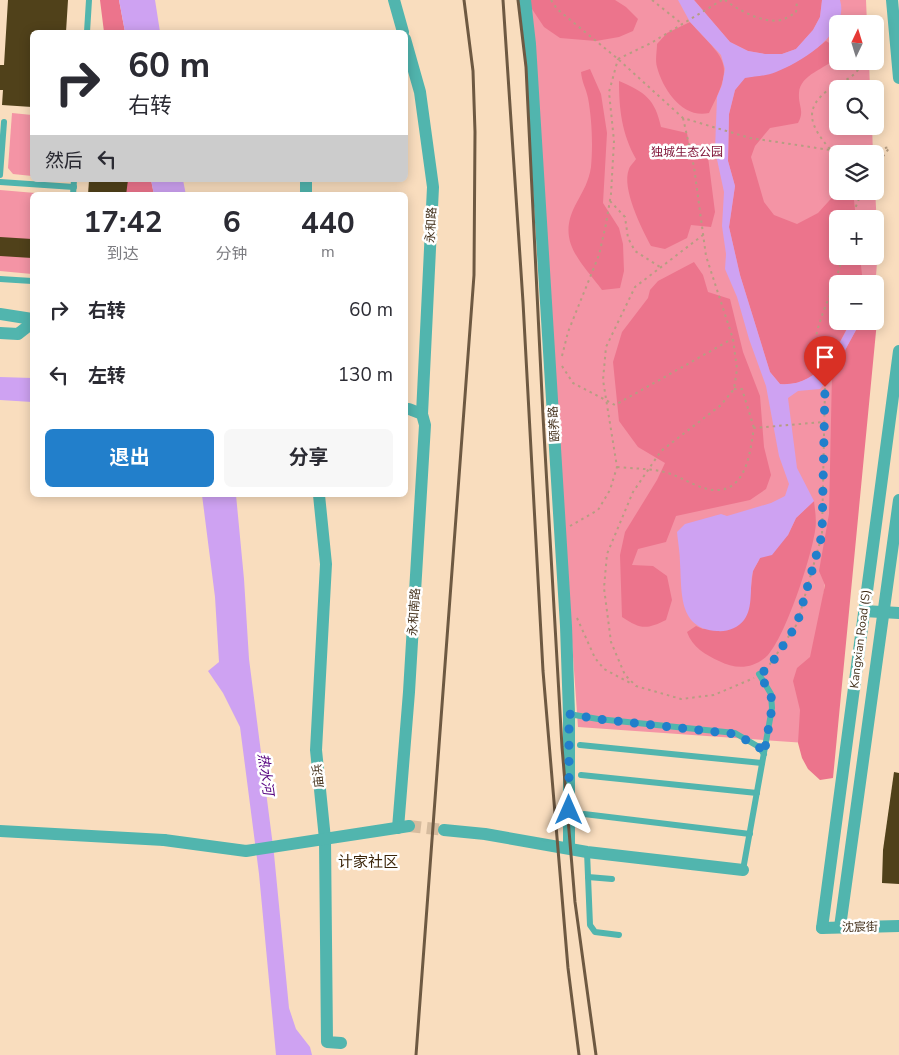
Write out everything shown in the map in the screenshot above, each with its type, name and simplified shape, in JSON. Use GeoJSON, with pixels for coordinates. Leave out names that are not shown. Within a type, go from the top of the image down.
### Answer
{"type":"FeatureCollection","features":[{"type":"Feature","properties":{"kind":"street"},"geometry":{"type":"LineString","coordinates":[[394,0],[402,30]]}},
{"type":"Feature","properties":{"kind":"street","name":"颐养路"},"geometry":{"type":"LineString","coordinates":[[525,0],[530,44],[566,626],[569,714],[569,848]]}},
{"type":"Feature","properties":{"kind":"street"},"geometry":{"type":"LineString","coordinates":[[892,0],[899,78]]}},
{"type":"Feature","properties":{"kind":"street","name":"永和路"},"geometry":{"type":"LineString","coordinates":[[408,50],[420,92],[433,187],[422,414]]}},
{"type":"Feature","properties":{"kind":"street"},"geometry":{"type":"LineString","coordinates":[[0,314],[30,319]]}},
{"type":"Feature","properties":{"kind":"street"},"geometry":{"type":"LineString","coordinates":[[0,333],[18,334],[30,325]]}},
{"type":"Feature","properties":{"kind":"street","name":"Kangxian Road (S)"},"geometry":{"type":"LineString","coordinates":[[822,928],[864,611],[895,400],[899,351]]}},
{"type":"Feature","properties":{"kind":"street"},"geometry":{"type":"LineString","coordinates":[[408,408],[422,414]]}},
{"type":"Feature","properties":{"kind":"street","name":"永和南路"},"geometry":{"type":"LineString","coordinates":[[325,840],[404,827],[425,425],[422,414]]}},
{"type":"Feature","properties":{"kind":"street","name":"庙浜"},"geometry":{"type":"LineString","coordinates":[[319,497],[326,564],[316,750],[325,840],[327,1042],[341,1043]]}},
{"type":"Feature","properties":{"kind":"street","name":"Kangxian Road (S)"},"geometry":{"type":"LineString","coordinates":[[840,927],[899,500]]}},
{"type":"Feature","properties":{"kind":"street"},"geometry":{"type":"LineString","coordinates":[[864,611],[899,613]]}},
{"type":"Feature","properties":{"kind":"street"},"geometry":{"type":"LineString","coordinates":[[444,830],[485,834],[587,852],[743,870]]}},
{"type":"Feature","properties":{"kind":"street"},"geometry":{"type":"LineString","coordinates":[[0,832],[164,840],[246,851],[325,840]]}},
{"type":"Feature","properties":{"kind":"street","name":"沈宸街"},"geometry":{"type":"LineString","coordinates":[[822,928],[899,926]]}},
{"type":"Feature","properties":{"kind":"lane"},"geometry":{"type":"LineString","coordinates":[[87,30],[89,0]]}},
{"type":"Feature","properties":{"kind":"lane"},"geometry":{"type":"LineString","coordinates":[[0,175],[4,122]]}},
{"type":"Feature","properties":{"kind":"lane"},"geometry":{"type":"LineString","coordinates":[[0,182],[74,183]]}},
{"type":"Feature","properties":{"kind":"lane"},"geometry":{"type":"LineString","coordinates":[[0,279],[30,281]]}},
{"type":"Feature","properties":{"kind":"lane"},"geometry":{"type":"LineString","coordinates":[[743,870],[772,708],[771,694],[759,674]]}},
{"type":"Feature","properties":{"kind":"lane"},"geometry":{"type":"LineString","coordinates":[[569,714],[735,734],[759,747],[764,754]]}},
{"type":"Feature","properties":{"kind":"lane"},"geometry":{"type":"LineString","coordinates":[[580,745],[762,763]]}},
{"type":"Feature","properties":{"kind":"lane"},"geometry":{"type":"LineString","coordinates":[[581,775],[757,793]]}},
{"type":"Feature","properties":{"kind":"lane"},"geometry":{"type":"LineString","coordinates":[[584,814],[750,834]]}},
{"type":"Feature","properties":{"kind":"lane"},"geometry":{"type":"LineString","coordinates":[[587,852],[590,925],[595,932],[619,934]]}},
{"type":"Feature","properties":{"kind":"lane"},"geometry":{"type":"LineString","coordinates":[[588,877],[612,879]]}},
{"type":"Feature","properties":{"kind":"path"},"geometry":{"type":"LineString","coordinates":[[551,0],[557,9],[618,58],[682,118],[750,138],[829,150]]}},
{"type":"Feature","properties":{"kind":"path"},"geometry":{"type":"LineString","coordinates":[[652,0],[681,24]]}},
{"type":"Feature","properties":{"kind":"path"},"geometry":{"type":"LineString","coordinates":[[562,358],[568,332],[599,255],[610,201],[614,141],[608,92],[618,58],[651,43],[723,0],[752,15],[766,19],[781,20],[796,13],[797,0]]}},
{"type":"Feature","properties":{"kind":"path"},"geometry":{"type":"LineString","coordinates":[[829,149],[814,130],[812,113],[819,98],[832,87],[852,77],[857,70]]}},
{"type":"Feature","properties":{"kind":"path"},"geometry":{"type":"LineString","coordinates":[[636,686],[625,675],[611,642],[604,588],[607,554],[633,492],[649,468],[661,451],[721,405],[734,389],[737,369],[733,339],[706,256],[694,167],[682,118]]}},
{"type":"Feature","properties":{"kind":"path"},"geometry":{"type":"LineString","coordinates":[[884,148],[890,147],[884,155]]}},
{"type":"Feature","properties":{"kind":"path"},"geometry":{"type":"LineString","coordinates":[[610,201],[625,217],[628,238],[635,251],[660,267]]}},
{"type":"Feature","properties":{"kind":"path"},"geometry":{"type":"LineString","coordinates":[[570,526],[598,510],[610,490],[617,467],[603,380],[606,347],[635,287],[703,235]]}},
{"type":"Feature","properties":{"kind":"path"},"geometry":{"type":"LineString","coordinates":[[576,616],[595,658],[604,669],[636,686],[681,699],[714,695],[746,683],[768,669],[797,624],[822,535],[825,387],[816,370],[815,349],[817,330],[839,265]]}},
{"type":"Feature","properties":{"kind":"path"},"geometry":{"type":"LineString","coordinates":[[561,365],[573,383],[615,406],[733,339]]}},
{"type":"Feature","properties":{"kind":"path"},"geometry":{"type":"LineString","coordinates":[[617,467],[649,468],[715,490],[730,487],[744,473],[750,455],[754,428],[742,389],[734,389]]}},
{"type":"Feature","properties":{"kind":"path"},"geometry":{"type":"LineString","coordinates":[[754,428],[823,422]]}},
{"type":"Feature","properties":{"kind":"green space"},"geometry":{"type":"Polygon","coordinates":[[[100,0],[119,0],[125,30],[104,30],[100,0]]]}},
{"type":"Feature","properties":{"kind":"green space","name":"独城生态公园"},"geometry":{"type":"Polygon","coordinates":[[[523,0],[866,0],[867,15],[829,15],[829,70],[869,70],[870,80],[829,80],[829,135],[872,135],[873,145],[829,145],[829,200],[876,200],[876,210],[829,210],[829,265],[877,265],[876,275],[829,275],[829,330],[870,330],[846,406],[806,743],[578,727],[544,242],[523,0]]]}},
{"type":"Feature","properties":{"kind":"green space"},"geometry":{"type":"Polygon","coordinates":[[[529,0],[615,0],[626,7],[638,19],[633,31],[619,37],[596,41],[560,38],[544,27],[530,6],[529,0]]]}},
{"type":"Feature","properties":{"kind":"green space"},"geometry":{"type":"Polygon","coordinates":[[[694,0],[822,1],[820,17],[813,30],[796,49],[782,54],[765,54],[748,51],[730,42],[694,0]]]}},
{"type":"Feature","properties":{"kind":"green space"},"geometry":{"type":"Polygon","coordinates":[[[690,22],[712,45],[723,63],[722,82],[709,113],[691,112],[676,101],[664,85],[656,64],[657,44],[667,33],[690,22]]]}},
{"type":"Feature","properties":{"kind":"green space"},"geometry":{"type":"Polygon","coordinates":[[[826,41],[829,43],[829,63],[809,76],[800,86],[801,115],[798,123],[770,128],[755,146],[751,157],[764,202],[774,215],[797,224],[818,213],[830,200],[854,200],[855,210],[829,210],[829,265],[861,265],[862,275],[829,275],[829,330],[846,330],[832,355],[815,373],[805,380],[780,384],[770,372],[740,275],[729,227],[735,186],[728,161],[729,114],[735,90],[745,77],[779,70],[807,55],[826,41]]]}},
{"type":"Feature","properties":{"kind":"green space"},"geometry":{"type":"Polygon","coordinates":[[[590,69],[601,94],[607,133],[603,203],[619,228],[623,244],[624,271],[620,288],[602,290],[579,259],[569,239],[571,216],[586,186],[591,167],[590,115],[588,98],[581,72],[590,69]]]}},
{"type":"Feature","properties":{"kind":"green space"},"geometry":{"type":"Polygon","coordinates":[[[619,81],[636,89],[648,98],[656,110],[661,127],[687,133],[690,149],[699,150],[708,157],[715,212],[711,227],[691,225],[687,238],[665,249],[651,246],[630,197],[627,177],[636,159],[624,131],[619,81]]]}},
{"type":"Feature","properties":{"kind":"green space"},"geometry":{"type":"Polygon","coordinates":[[[12,113],[30,115],[30,176],[13,174],[8,168],[12,113]]]}},
{"type":"Feature","properties":{"kind":"green space"},"geometry":{"type":"Polygon","coordinates":[[[124,182],[151,182],[153,192],[126,192],[124,182]]]}},
{"type":"Feature","properties":{"kind":"green space"},"geometry":{"type":"Polygon","coordinates":[[[0,190],[30,193],[30,274],[0,271],[0,190]]]}},
{"type":"Feature","properties":{"kind":"green space"},"geometry":{"type":"Polygon","coordinates":[[[694,262],[703,275],[708,292],[730,299],[743,352],[760,396],[764,447],[771,475],[766,489],[750,500],[676,516],[666,542],[638,549],[632,565],[653,566],[667,576],[672,600],[666,620],[643,627],[622,617],[620,555],[625,532],[657,480],[665,463],[638,447],[619,421],[613,362],[622,332],[648,298],[650,290],[658,281],[694,262]]]}},
{"type":"Feature","properties":{"kind":"green space"},"geometry":{"type":"Polygon","coordinates":[[[856,330],[876,330],[833,778],[820,780],[808,769],[802,758],[798,743],[800,710],[793,681],[797,668],[810,657],[825,585],[819,571],[829,514],[832,374],[856,330]]]}},
{"type":"Feature","properties":{"kind":"green space"},"geometry":{"type":"Polygon","coordinates":[[[814,501],[816,527],[813,543],[790,614],[768,655],[757,663],[738,667],[725,664],[700,650],[692,642],[687,632],[696,626],[703,629],[749,604],[753,571],[760,558],[788,535],[796,518],[814,501]]]}},
{"type":"Feature","properties":{"kind":"shaded area"},"geometry":{"type":"Polygon","coordinates":[[[119,0],[155,0],[160,30],[125,30],[119,0]]]}},
{"type":"Feature","properties":{"kind":"shaded area"},"geometry":{"type":"Polygon","coordinates":[[[678,0],[694,0],[730,42],[748,51],[782,54],[796,49],[813,30],[820,17],[822,0],[840,0],[840,15],[829,15],[829,36],[822,44],[787,67],[773,73],[745,78],[735,90],[729,114],[728,161],[735,186],[729,227],[740,275],[770,372],[780,384],[805,380],[824,365],[846,330],[856,330],[832,374],[820,389],[798,391],[788,398],[797,468],[814,501],[796,518],[788,535],[772,555],[760,558],[753,571],[749,609],[742,623],[728,630],[721,631],[704,629],[695,624],[685,607],[682,597],[677,532],[685,524],[721,514],[727,516],[771,503],[785,496],[789,484],[779,456],[766,386],[749,339],[737,297],[725,269],[726,254],[722,226],[724,192],[715,150],[717,97],[722,85],[725,69],[721,55],[690,22],[678,0]]]}},
{"type":"Feature","properties":{"kind":"shaded area"},"geometry":{"type":"Polygon","coordinates":[[[151,182],[183,182],[185,192],[153,192],[151,182]]]}},
{"type":"Feature","properties":{"kind":"shaded area"},"geometry":{"type":"Polygon","coordinates":[[[0,377],[30,378],[30,402],[0,400],[0,377]]]}},
{"type":"Feature","properties":{"kind":"shaded area"},"geometry":{"type":"Polygon","coordinates":[[[202,497],[236,497],[249,659],[274,854],[289,1008],[296,1029],[310,1047],[312,1055],[276,1055],[259,874],[240,727],[223,693],[208,671],[219,662],[215,597],[202,497]]]}},
{"type":"Feature","properties":{"kind":"building"},"geometry":{"type":"Polygon","coordinates":[[[8,0],[68,0],[66,30],[30,30],[30,107],[2,105],[3,90],[0,90],[0,65],[4,65],[8,0]]]}},
{"type":"Feature","properties":{"kind":"building"},"geometry":{"type":"Polygon","coordinates":[[[89,182],[128,182],[126,192],[88,192],[89,182]]]}},
{"type":"Feature","properties":{"kind":"building"},"geometry":{"type":"Polygon","coordinates":[[[0,237],[30,239],[30,258],[0,256],[0,237]]]}},
{"type":"Feature","properties":{"kind":"building"},"geometry":{"type":"Polygon","coordinates":[[[894,772],[899,773],[899,884],[882,883],[883,850],[894,772]]]}},
{"type":"Feature","properties":{"kind":"tunnel"},"geometry":{"type":"LineString","coordinates":[[409,826],[444,830]]}},
{"type":"Feature","properties":{"kind":"railway"},"geometry":{"type":"LineString","coordinates":[[416,1055],[474,275],[475,132],[473,71],[464,0]]}},
{"type":"Feature","properties":{"kind":"railway"},"geometry":{"type":"LineString","coordinates":[[503,0],[523,302],[543,671],[568,968],[579,1055]]}},
{"type":"Feature","properties":{"kind":"railway"},"geometry":{"type":"LineString","coordinates":[[518,0],[526,67],[562,747],[575,902],[596,1055]]}},
{"type":"Feature","properties":{"kind":"district","name":"计家社区"},"geometry":{"type":"Point","coordinates":[368,862]}},
{"type":"Feature","properties":{"kind":"route"},"geometry":{"type":"LineString","coordinates":[[569,810],[569,714],[735,734],[759,747],[764,754],[772,708],[771,694],[759,674],[768,669],[797,624],[822,535],[825,387]]}},
{"type":"Feature","properties":{"kind":"water label","name":"热水河"},"geometry":{"type":"Point","coordinates":[266,774]}}]}
